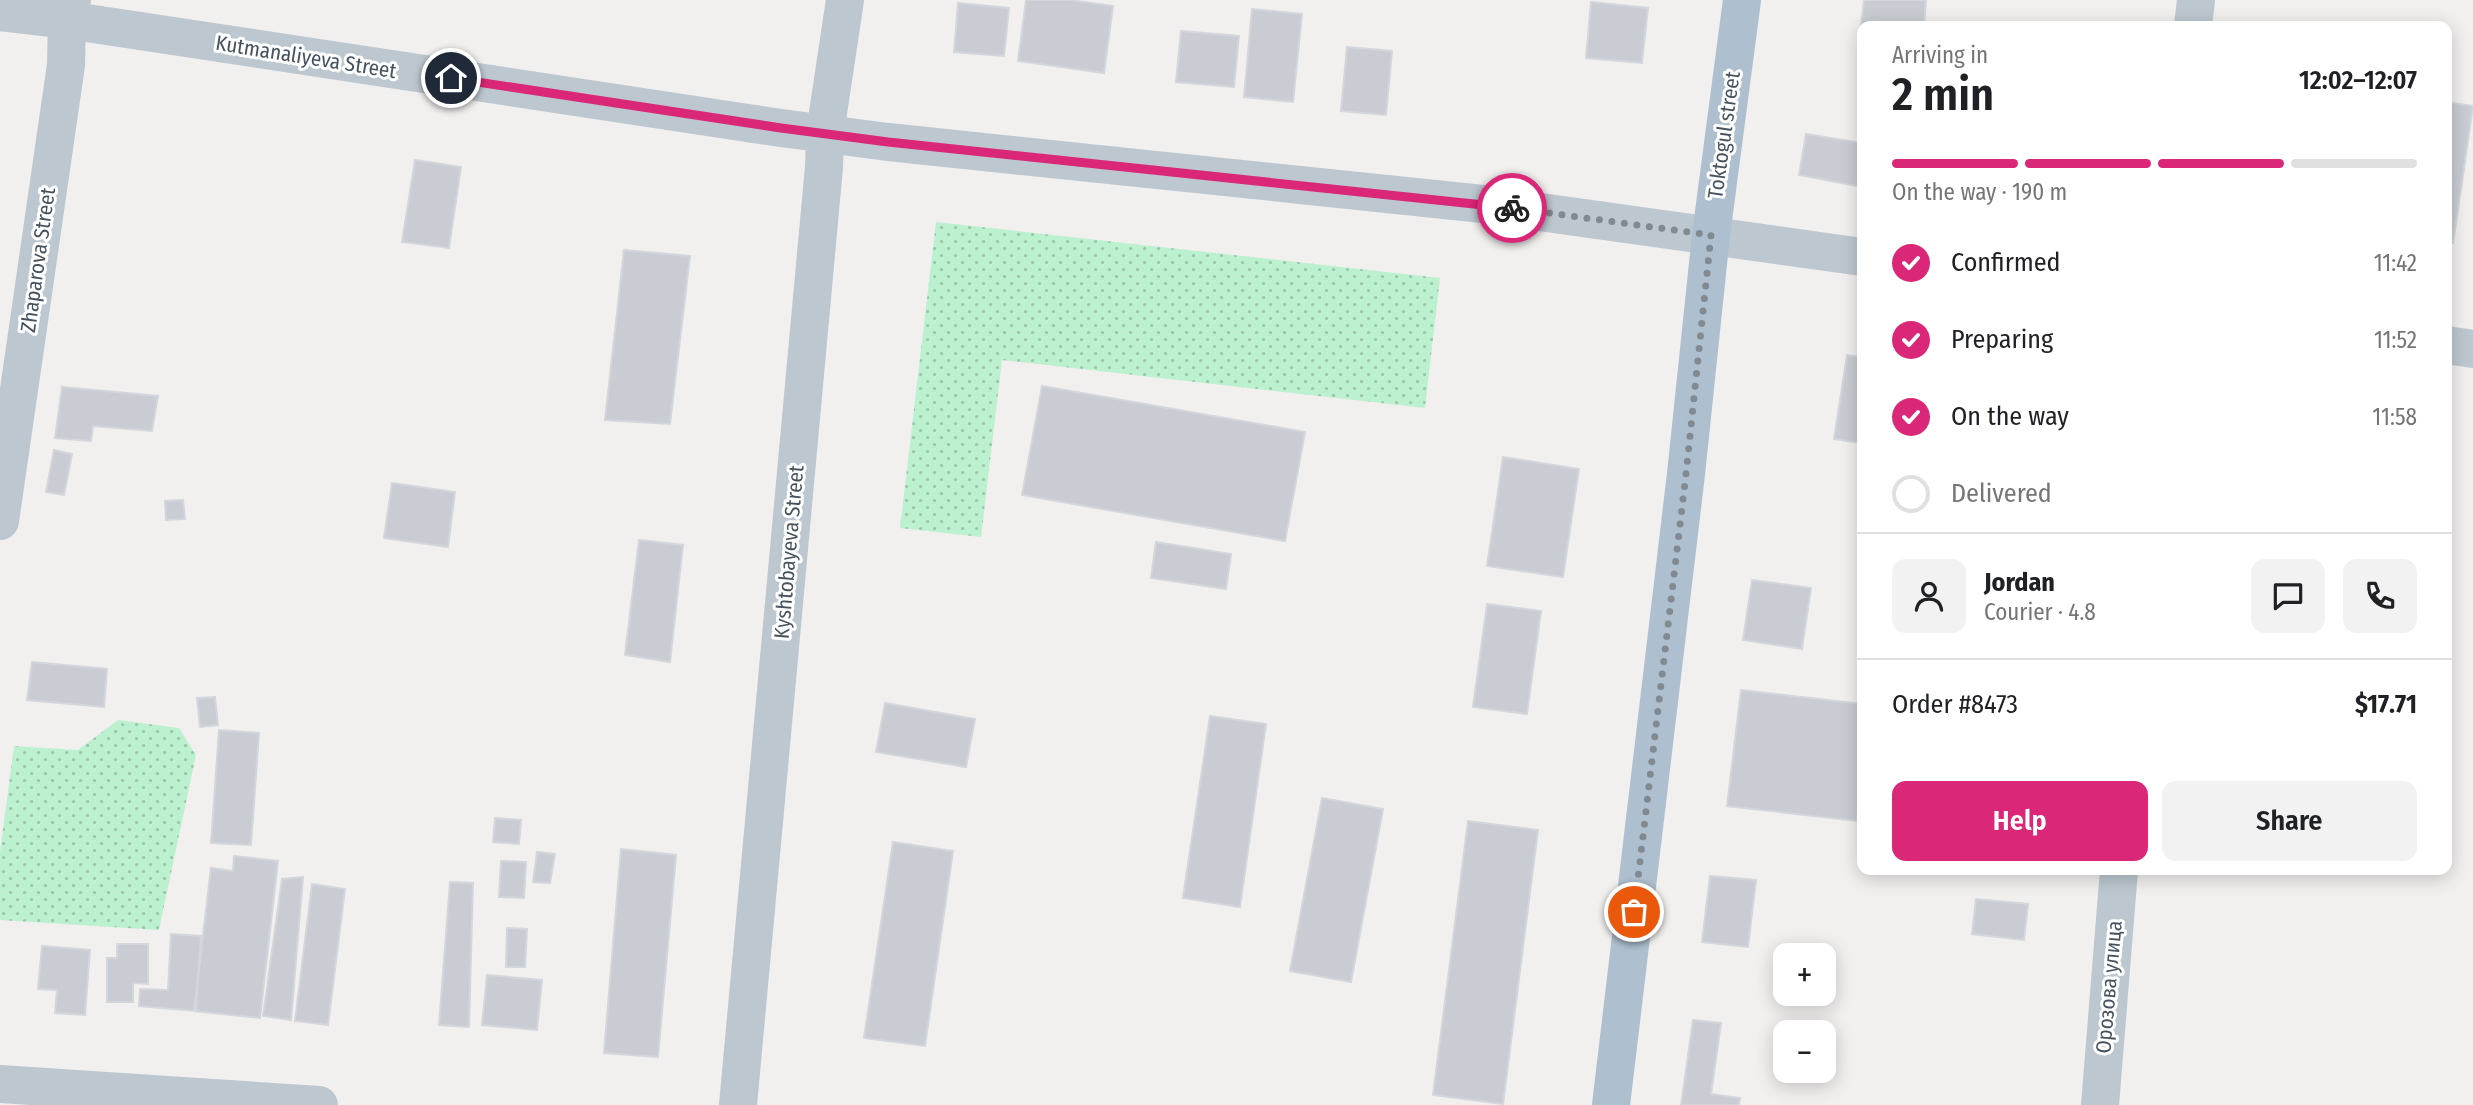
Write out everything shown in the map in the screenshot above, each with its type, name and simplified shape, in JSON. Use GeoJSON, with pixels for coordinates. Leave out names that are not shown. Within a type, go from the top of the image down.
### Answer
{"type":"FeatureCollection","features":[{"type":"Feature","properties":{"kind":"main road","name":"Toktogul street"},"geometry":{"type":"LineString","coordinates":[[1611,1105],[1686,474],[1711,235],[1742,0]]}},
{"type":"Feature","properties":{"kind":"street","name":"Kyshtobayeva Street"},"geometry":{"type":"LineString","coordinates":[[738,1105],[823,181],[825,133],[845,0]]}},
{"type":"Feature","properties":{"kind":"street"},"geometry":{"type":"LineString","coordinates":[[2194,21],[2196,0]]}},
{"type":"Feature","properties":{"kind":"street","name":"Kutmanaliyeva Street"},"geometry":{"type":"LineString","coordinates":[[0,12],[69,10],[781,128],[888,142],[1483,204],[1857,256]]}},
{"type":"Feature","properties":{"kind":"street","name":"Zhaparova Street"},"geometry":{"type":"LineString","coordinates":[[0,520],[66,65],[69,10]]}},
{"type":"Feature","properties":{"kind":"street"},"geometry":{"type":"LineString","coordinates":[[2452,346],[2473,349]]}},
{"type":"Feature","properties":{"kind":"street","name":"Орозова улица"},"geometry":{"type":"LineString","coordinates":[[2100,1105],[2119,875]]}},
{"type":"Feature","properties":{"kind":"street"},"geometry":{"type":"LineString","coordinates":[[0,1084],[319,1105]]}},
{"type":"Feature","properties":{"kind":"green space"},"geometry":{"type":"Polygon","coordinates":[[[936,222],[1440,278],[1425,408],[1002,360],[981,537],[900,528],[936,222]]]}},
{"type":"Feature","properties":{"kind":"green space"},"geometry":{"type":"Polygon","coordinates":[[[118,720],[179,728],[196,755],[159,930],[0,920],[0,852],[14,746],[78,750],[118,720]]]}},
{"type":"Feature","properties":{"kind":"building"},"geometry":{"type":"Polygon","coordinates":[[[1026,0],[1070,0],[1113,6],[1104,73],[1018,61],[1026,0]]]}},
{"type":"Feature","properties":{"kind":"building"},"geometry":{"type":"Polygon","coordinates":[[[1864,0],[1926,0],[1924,21],[1862,21],[1864,0]]]}},
{"type":"Feature","properties":{"kind":"building"},"geometry":{"type":"Polygon","coordinates":[[[1591,2],[1648,8],[1642,63],[1586,58],[1591,2]]]}},
{"type":"Feature","properties":{"kind":"building"},"geometry":{"type":"Polygon","coordinates":[[[958,3],[1009,8],[1004,56],[954,52],[958,3]]]}},
{"type":"Feature","properties":{"kind":"building"},"geometry":{"type":"Polygon","coordinates":[[[1252,9],[1302,14],[1293,102],[1244,97],[1252,9]]]}},
{"type":"Feature","properties":{"kind":"building"},"geometry":{"type":"Polygon","coordinates":[[[1181,31],[1239,36],[1234,87],[1176,82],[1181,31]]]}},
{"type":"Feature","properties":{"kind":"building"},"geometry":{"type":"Polygon","coordinates":[[[1347,47],[1392,51],[1386,115],[1341,111],[1347,47]]]}},
{"type":"Feature","properties":{"kind":"building"},"geometry":{"type":"Polygon","coordinates":[[[2452,103],[2473,106],[2452,243],[2452,103]]]}},
{"type":"Feature","properties":{"kind":"building"},"geometry":{"type":"Polygon","coordinates":[[[1806,134],[1857,142],[1857,186],[1799,175],[1806,134]]]}},
{"type":"Feature","properties":{"kind":"building"},"geometry":{"type":"Polygon","coordinates":[[[415,160],[461,167],[449,248],[402,242],[415,160]]]}},
{"type":"Feature","properties":{"kind":"building"},"geometry":{"type":"Polygon","coordinates":[[[624,250],[690,256],[670,424],[605,420],[624,250]]]}},
{"type":"Feature","properties":{"kind":"building"},"geometry":{"type":"Polygon","coordinates":[[[1847,355],[1857,356],[1857,442],[1834,439],[1847,355]]]}},
{"type":"Feature","properties":{"kind":"building"},"geometry":{"type":"Polygon","coordinates":[[[1042,386],[1305,432],[1285,541],[1022,495],[1042,386]]]}},
{"type":"Feature","properties":{"kind":"building"},"geometry":{"type":"Polygon","coordinates":[[[62,387],[158,396],[152,431],[93,426],[91,441],[55,438],[62,387]]]}},
{"type":"Feature","properties":{"kind":"building"},"geometry":{"type":"Polygon","coordinates":[[[54,450],[72,454],[64,495],[46,492],[54,450]]]}},
{"type":"Feature","properties":{"kind":"building"},"geometry":{"type":"Polygon","coordinates":[[[1503,457],[1579,469],[1563,577],[1487,566],[1503,457]]]}},
{"type":"Feature","properties":{"kind":"building"},"geometry":{"type":"Polygon","coordinates":[[[392,483],[455,492],[448,547],[384,538],[392,483]]]}},
{"type":"Feature","properties":{"kind":"building"},"geometry":{"type":"Polygon","coordinates":[[[183,500],[185,519],[166,520],[165,501],[183,500]]]}},
{"type":"Feature","properties":{"kind":"building"},"geometry":{"type":"Polygon","coordinates":[[[639,540],[683,545],[670,662],[625,655],[639,540]]]}},
{"type":"Feature","properties":{"kind":"building"},"geometry":{"type":"Polygon","coordinates":[[[1156,542],[1231,554],[1226,589],[1151,578],[1156,542]]]}},
{"type":"Feature","properties":{"kind":"building"},"geometry":{"type":"Polygon","coordinates":[[[1752,580],[1811,588],[1802,649],[1743,640],[1752,580]]]}},
{"type":"Feature","properties":{"kind":"building"},"geometry":{"type":"Polygon","coordinates":[[[1487,604],[1541,611],[1527,714],[1473,707],[1487,604]]]}},
{"type":"Feature","properties":{"kind":"building"},"geometry":{"type":"Polygon","coordinates":[[[32,662],[107,669],[104,707],[27,700],[32,662]]]}},
{"type":"Feature","properties":{"kind":"building"},"geometry":{"type":"Polygon","coordinates":[[[1741,690],[1857,703],[1857,821],[1727,806],[1741,690]]]}},
{"type":"Feature","properties":{"kind":"building"},"geometry":{"type":"Polygon","coordinates":[[[215,697],[218,725],[200,727],[197,698],[215,697]]]}},
{"type":"Feature","properties":{"kind":"building"},"geometry":{"type":"Polygon","coordinates":[[[885,703],[975,719],[966,767],[876,752],[885,703]]]}},
{"type":"Feature","properties":{"kind":"building"},"geometry":{"type":"Polygon","coordinates":[[[1210,716],[1266,724],[1240,907],[1183,898],[1210,716]]]}},
{"type":"Feature","properties":{"kind":"building"},"geometry":{"type":"Polygon","coordinates":[[[219,730],[259,733],[251,845],[211,843],[219,730]]]}},
{"type":"Feature","properties":{"kind":"building"},"geometry":{"type":"Polygon","coordinates":[[[1322,798],[1383,809],[1351,982],[1290,971],[1322,798]]]}},
{"type":"Feature","properties":{"kind":"building"},"geometry":{"type":"Polygon","coordinates":[[[495,818],[521,820],[519,844],[493,842],[495,818]]]}},
{"type":"Feature","properties":{"kind":"building"},"geometry":{"type":"Polygon","coordinates":[[[1468,821],[1538,830],[1503,1104],[1433,1095],[1468,821]]]}},
{"type":"Feature","properties":{"kind":"building"},"geometry":{"type":"Polygon","coordinates":[[[893,842],[953,851],[925,1046],[864,1038],[893,842]]]}},
{"type":"Feature","properties":{"kind":"building"},"geometry":{"type":"Polygon","coordinates":[[[621,849],[676,855],[658,1057],[604,1053],[621,849]]]}},
{"type":"Feature","properties":{"kind":"building"},"geometry":{"type":"Polygon","coordinates":[[[537,852],[555,854],[550,883],[533,882],[537,852]]]}},
{"type":"Feature","properties":{"kind":"building"},"geometry":{"type":"Polygon","coordinates":[[[234,856],[278,861],[260,1018],[194,1011],[211,868],[233,871],[234,856]]]}},
{"type":"Feature","properties":{"kind":"building"},"geometry":{"type":"Polygon","coordinates":[[[501,861],[526,862],[524,898],[499,897],[501,861]]]}},
{"type":"Feature","properties":{"kind":"building"},"geometry":{"type":"Polygon","coordinates":[[[1710,876],[1756,880],[1748,947],[1702,942],[1710,876]]]}},
{"type":"Feature","properties":{"kind":"building"},"geometry":{"type":"Polygon","coordinates":[[[303,877],[291,1020],[263,1016],[282,879],[303,877]]]}},
{"type":"Feature","properties":{"kind":"building"},"geometry":{"type":"Polygon","coordinates":[[[450,882],[473,883],[469,1027],[439,1025],[450,882]]]}},
{"type":"Feature","properties":{"kind":"building"},"geometry":{"type":"Polygon","coordinates":[[[312,884],[345,889],[328,1025],[295,1021],[312,884]]]}},
{"type":"Feature","properties":{"kind":"building"},"geometry":{"type":"Polygon","coordinates":[[[1976,899],[2028,904],[2024,940],[1972,934],[1976,899]]]}},
{"type":"Feature","properties":{"kind":"building"},"geometry":{"type":"Polygon","coordinates":[[[507,928],[527,929],[525,967],[506,967],[507,928]]]}},
{"type":"Feature","properties":{"kind":"building"},"geometry":{"type":"Polygon","coordinates":[[[171,934],[201,936],[196,1011],[139,1006],[140,989],[168,990],[171,934]]]}},
{"type":"Feature","properties":{"kind":"building"},"geometry":{"type":"Polygon","coordinates":[[[117,944],[148,944],[148,984],[133,983],[133,1002],[107,1002],[107,958],[117,958],[117,944]]]}},
{"type":"Feature","properties":{"kind":"building"},"geometry":{"type":"Polygon","coordinates":[[[42,946],[90,950],[85,1015],[55,1013],[57,990],[38,989],[42,946]]]}},
{"type":"Feature","properties":{"kind":"building"},"geometry":{"type":"Polygon","coordinates":[[[487,975],[542,980],[537,1030],[482,1025],[487,975]]]}},
{"type":"Feature","properties":{"kind":"building"},"geometry":{"type":"Polygon","coordinates":[[[1693,1020],[1721,1023],[1711,1094],[1740,1098],[1739,1105],[1681,1105],[1693,1020]]]}},
{"type":"Feature","properties":{"kind":"way so far"},"geometry":{"type":"LineString","coordinates":[[1512,208],[1711,235],[1686,474],[1634,912]]}},
{"type":"Feature","properties":{"kind":"route"},"geometry":{"type":"LineString","coordinates":[[451,78],[888,142],[1512,208]]}}]}
